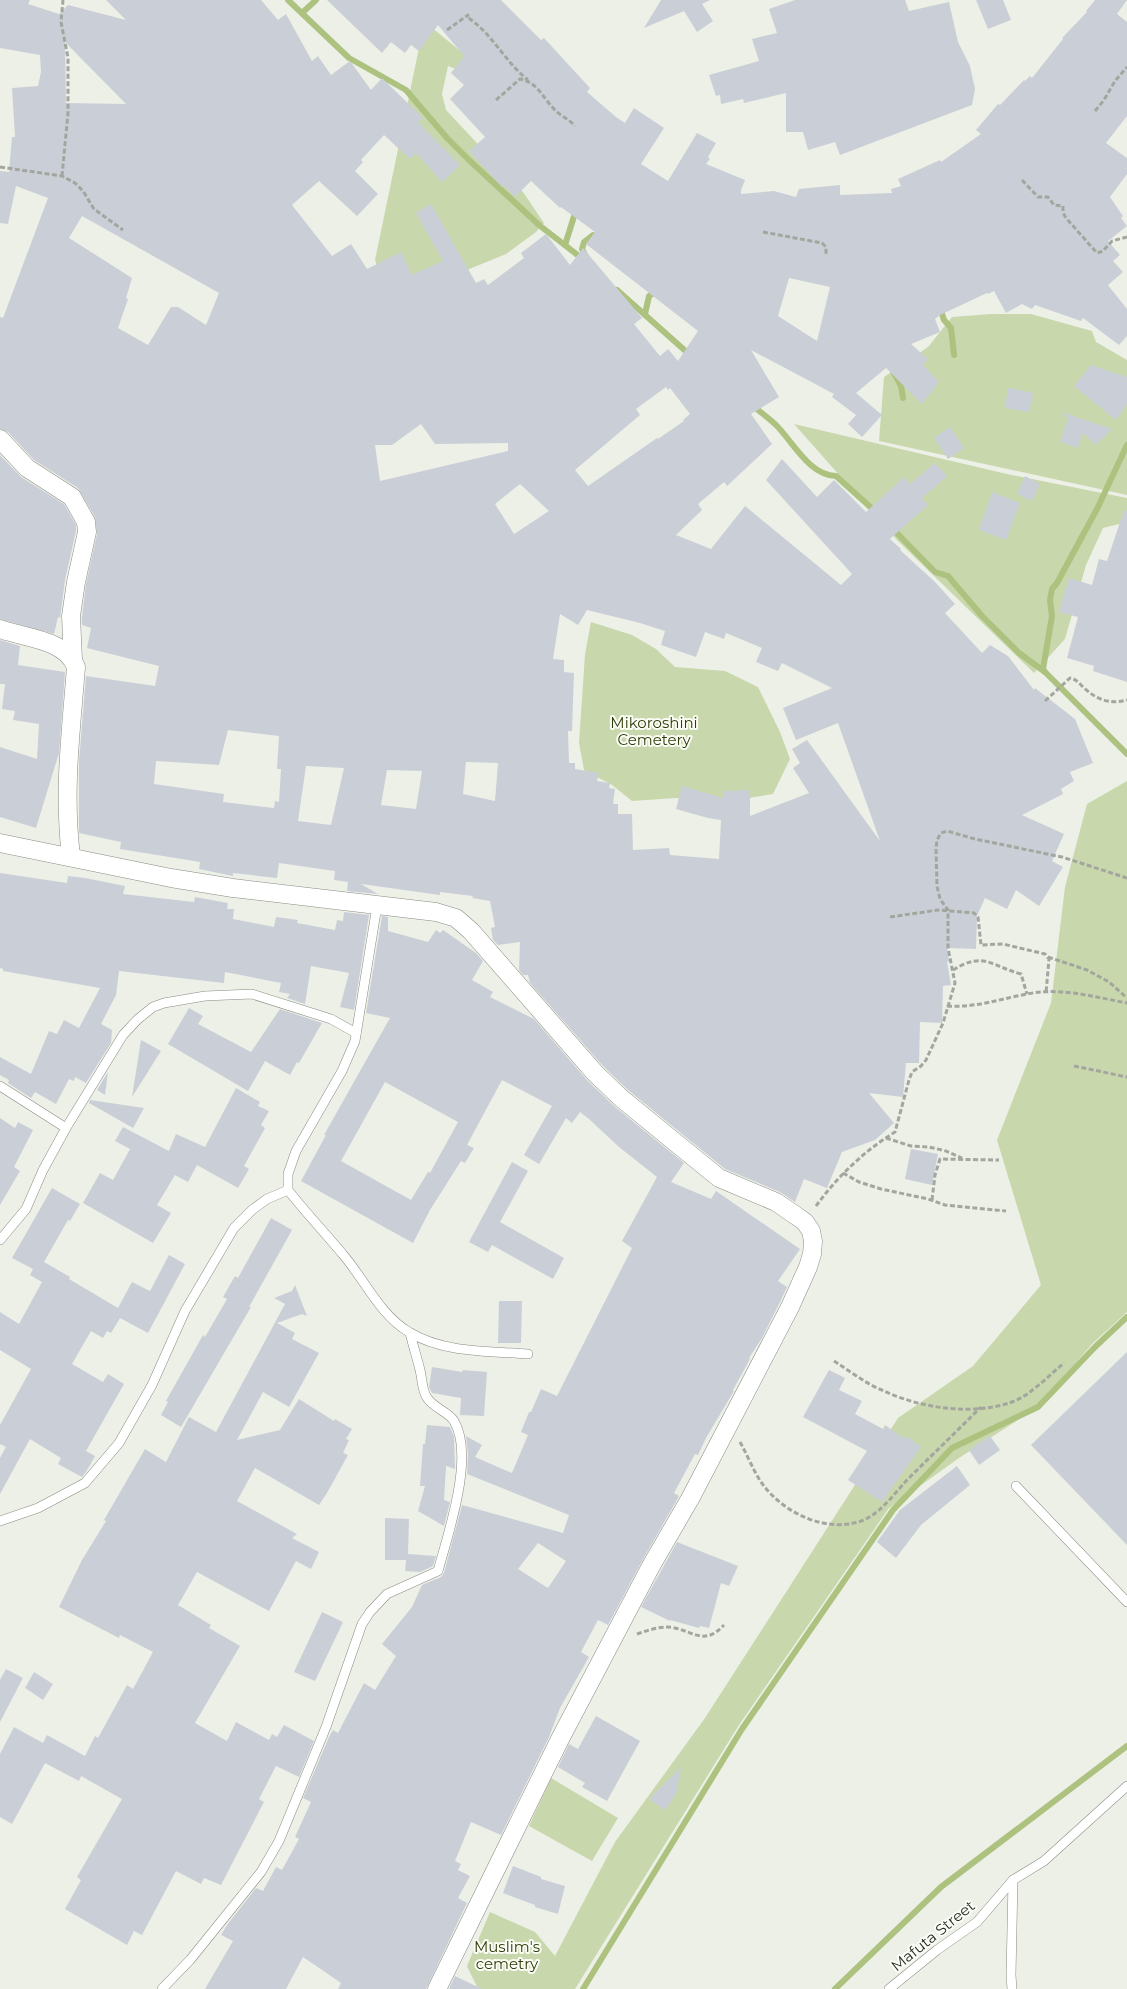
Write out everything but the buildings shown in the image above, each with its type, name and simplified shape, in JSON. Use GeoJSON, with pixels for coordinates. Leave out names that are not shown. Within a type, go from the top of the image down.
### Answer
{"type":"FeatureCollection","features":[{"type":"Feature","properties":{"kind":"street"},"geometry":{"type":"LineString","coordinates":[[0,439],[27,468],[72,497],[86,522],[87,532],[71,616],[73,660]]}},
{"type":"Feature","properties":{"kind":"street"},"geometry":{"type":"LineString","coordinates":[[0,629],[40,640],[63,649],[73,660],[76,667],[68,754],[67,822],[71,856]]}},
{"type":"Feature","properties":{"kind":"street"},"geometry":{"type":"LineString","coordinates":[[0,843],[71,856],[171,878],[233,888],[436,912],[456,918],[482,943],[595,1073],[621,1098],[719,1178],[776,1202],[805,1222],[811,1231],[813,1241],[812,1254],[808,1268],[790,1307],[730,1424],[560,1739],[437,1989]]}},
{"type":"Feature","properties":{"kind":"lane"},"geometry":{"type":"LineString","coordinates":[[377,906],[355,1041],[342,1071],[296,1151],[288,1174],[288,1190],[345,1257],[394,1321],[410,1333],[434,1343],[462,1349],[528,1354]]}},
{"type":"Feature","properties":{"kind":"lane"},"geometry":{"type":"LineString","coordinates":[[0,1240],[26,1209],[43,1170],[66,1128],[123,1034],[152,1008],[164,1002],[205,996],[252,994],[331,1019],[356,1033]]}},
{"type":"Feature","properties":{"kind":"lane"},"geometry":{"type":"LineString","coordinates":[[0,1086],[66,1128]]}},
{"type":"Feature","properties":{"kind":"lane"},"geometry":{"type":"LineString","coordinates":[[0,1521],[38,1508],[85,1483],[119,1443],[152,1384],[185,1311],[234,1228],[260,1204],[288,1190]]}},
{"type":"Feature","properties":{"kind":"lane"},"geometry":{"type":"LineString","coordinates":[[162,1989],[190,1960],[261,1872],[279,1841],[326,1727],[362,1624],[370,1612],[387,1594],[438,1571],[456,1510],[459,1492],[460,1435],[454,1420],[433,1405],[425,1395],[410,1333]]}},
{"type":"Feature","properties":{"kind":"lane"},"geometry":{"type":"LineString","coordinates":[[1016,1486],[1126,1598]]}},
{"type":"Feature","properties":{"kind":"lane","name":"Mafuta Street"},"geometry":{"type":"LineString","coordinates":[[889,1989],[937,1950],[977,1922],[1013,1880],[1044,1861],[1127,1786]]}},
{"type":"Feature","properties":{"kind":"lane"},"geometry":{"type":"LineString","coordinates":[[1012,1989],[1013,1880]]}},
{"type":"Feature","properties":{"kind":"path"},"geometry":{"type":"LineString","coordinates":[[62,176],[67,122],[68,58],[61,22],[63,0]]}},
{"type":"Feature","properties":{"kind":"path"},"geometry":{"type":"LineString","coordinates":[[447,30],[468,15],[467,17],[475,22],[506,56],[517,72],[538,89],[556,112],[570,120],[575,126]]}},
{"type":"Feature","properties":{"kind":"path"},"geometry":{"type":"LineString","coordinates":[[1095,111],[1104,100],[1115,80],[1127,67]]}},
{"type":"Feature","properties":{"kind":"path"},"geometry":{"type":"LineString","coordinates":[[496,100],[520,79],[528,80]]}},
{"type":"Feature","properties":{"kind":"path"},"geometry":{"type":"LineString","coordinates":[[0,167],[62,176],[83,191],[94,209],[123,230]]}},
{"type":"Feature","properties":{"kind":"path"},"geometry":{"type":"LineString","coordinates":[[1022,180],[1038,197],[1048,197],[1054,205],[1063,206],[1063,213],[1066,218],[1097,253],[1102,251],[1112,241],[1127,237]]}},
{"type":"Feature","properties":{"kind":"path"},"geometry":{"type":"LineString","coordinates":[[763,232],[822,243],[826,247],[826,254]]}},
{"type":"Feature","properties":{"kind":"path"},"geometry":{"type":"LineString","coordinates":[[1045,701],[1070,678],[1074,678],[1101,701],[1120,702],[1127,700]]}},
{"type":"Feature","properties":{"kind":"path"},"geometry":{"type":"LineString","coordinates":[[805,1222],[843,1173],[874,1145],[895,1132],[912,1072],[922,1066],[926,1060],[943,1023],[954,982],[948,948],[948,910],[940,899],[938,886],[936,849],[937,840],[941,833],[947,832],[1062,857],[1127,878]]}},
{"type":"Feature","properties":{"kind":"path"},"geometry":{"type":"LineString","coordinates":[[890,917],[924,911],[948,910],[971,912],[976,915],[981,945],[1003,944],[1045,954],[1048,957],[1087,970],[1109,982],[1127,998]]}},
{"type":"Feature","properties":{"kind":"path"},"geometry":{"type":"LineString","coordinates":[[1046,993],[1048,957]]}},
{"type":"Feature","properties":{"kind":"path"},"geometry":{"type":"LineString","coordinates":[[953,970],[965,963],[976,960],[985,961],[1021,974],[1027,994]]}},
{"type":"Feature","properties":{"kind":"path"},"geometry":{"type":"LineString","coordinates":[[947,1006],[971,1006],[1027,994],[1067,992],[1127,1004]]}},
{"type":"Feature","properties":{"kind":"path"},"geometry":{"type":"LineString","coordinates":[[1074,1066],[1127,1076]]}},
{"type":"Feature","properties":{"kind":"path"},"geometry":{"type":"LineString","coordinates":[[886,1138],[911,1146],[930,1147],[946,1151],[965,1159]]}},
{"type":"Feature","properties":{"kind":"path"},"geometry":{"type":"LineString","coordinates":[[932,1200],[939,1160],[943,1158],[999,1160]]}},
{"type":"Feature","properties":{"kind":"path"},"geometry":{"type":"LineString","coordinates":[[843,1173],[859,1182],[881,1189],[932,1200],[945,1205],[1006,1211]]}},
{"type":"Feature","properties":{"kind":"path"},"geometry":{"type":"LineString","coordinates":[[834,1361],[883,1391],[910,1401],[939,1407],[982,1407],[1012,1402],[1026,1394],[1064,1363]]}},
{"type":"Feature","properties":{"kind":"path"},"geometry":{"type":"LineString","coordinates":[[730,1424],[764,1486],[779,1501],[806,1518],[828,1524],[849,1525],[866,1518],[880,1509],[982,1407]]}},
{"type":"Feature","properties":{"kind":"path"},"geometry":{"type":"LineString","coordinates":[[610,1644],[654,1628],[674,1628],[691,1635],[708,1636],[719,1631],[724,1625]]}},
{"type":"Feature","properties":{"kind":"green space"},"geometry":{"type":"Polygon","coordinates":[[[424,24],[436,31],[465,55],[463,72],[448,66],[442,94],[446,110],[523,192],[544,223],[536,232],[506,254],[445,279],[397,320],[375,260],[424,24]]]}},
{"type":"Feature","properties":{"kind":"green space"},"geometry":{"type":"Polygon","coordinates":[[[991,314],[1031,314],[1092,331],[1096,342],[1127,360],[1127,495],[879,441],[884,377],[928,347],[952,317],[991,314]]]}},
{"type":"Feature","properties":{"kind":"green space"},"geometry":{"type":"Polygon","coordinates":[[[794,424],[1007,474],[1127,498],[1127,522],[1103,528],[1086,565],[1065,639],[1034,673],[895,538],[794,424]]]}},
{"type":"Feature","properties":{"kind":"green space","name":"Mikoroshini Cemetery"},"geometry":{"type":"Polygon","coordinates":[[[591,622],[632,635],[656,649],[675,667],[725,671],[758,687],[780,732],[790,759],[773,794],[719,803],[676,798],[632,801],[612,785],[584,770],[579,743],[585,654],[591,622]]]}},
{"type":"Feature","properties":{"kind":"green space","name":"Muslim's cemetry"},"geometry":{"type":"Polygon","coordinates":[[[1127,781],[1127,1312],[1092,1344],[1038,1407],[959,1458],[889,1508],[739,1725],[575,1989],[478,1989],[467,1966],[490,1912],[535,1932],[555,1956],[615,1842],[705,1718],[898,1418],[973,1366],[1041,1285],[997,1140],[1051,1003],[1065,887],[1087,804],[1127,781]]]}},
{"type":"Feature","properties":{"kind":"green space"},"geometry":{"type":"Polygon","coordinates":[[[551,1778],[618,1818],[592,1861],[529,1826],[551,1778]]]}},
{"type":"Feature","properties":{"kind":"waterway"},"geometry":{"type":"LineString","coordinates":[[288,0],[349,58],[406,90],[447,138],[469,160],[539,225],[584,260]]}},
{"type":"Feature","properties":{"kind":"waterway"},"geometry":{"type":"LineString","coordinates":[[302,13],[316,0]]}},
{"type":"Feature","properties":{"kind":"waterway"},"geometry":{"type":"LineString","coordinates":[[565,245],[576,210]]}},
{"type":"Feature","properties":{"kind":"waterway"},"geometry":{"type":"LineString","coordinates":[[585,255],[582,249],[584,242],[593,235],[599,239]]}},
{"type":"Feature","properties":{"kind":"waterway"},"geometry":{"type":"LineString","coordinates":[[617,290],[690,355]]}},
{"type":"Feature","properties":{"kind":"waterway"},"geometry":{"type":"LineString","coordinates":[[645,314],[649,296],[657,291]]}},
{"type":"Feature","properties":{"kind":"waterway"},"geometry":{"type":"LineString","coordinates":[[940,308],[944,320],[951,328],[954,355]]}},
{"type":"Feature","properties":{"kind":"waterway"},"geometry":{"type":"LineString","coordinates":[[893,371],[901,386],[903,398]]}},
{"type":"Feature","properties":{"kind":"waterway"},"geometry":{"type":"LineString","coordinates":[[752,405],[783,432],[810,464],[826,474],[836,476],[877,513]]}},
{"type":"Feature","properties":{"kind":"waterway"},"geometry":{"type":"LineString","coordinates":[[1045,672],[1043,669],[1052,616],[1050,600],[1052,589],[1098,507],[1127,445]]}},
{"type":"Feature","properties":{"kind":"waterway"},"geometry":{"type":"LineString","coordinates":[[891,527],[935,572],[948,576],[982,616],[1019,653],[1045,672],[1127,754]]}},
{"type":"Feature","properties":{"kind":"waterway"},"geometry":{"type":"LineString","coordinates":[[583,1989],[742,1729],[893,1510],[952,1448],[1038,1407],[1095,1347],[1127,1317]]}},
{"type":"Feature","properties":{"kind":"waterway"},"geometry":{"type":"LineString","coordinates":[[835,1989],[941,1887],[1127,1746]]}}]}
